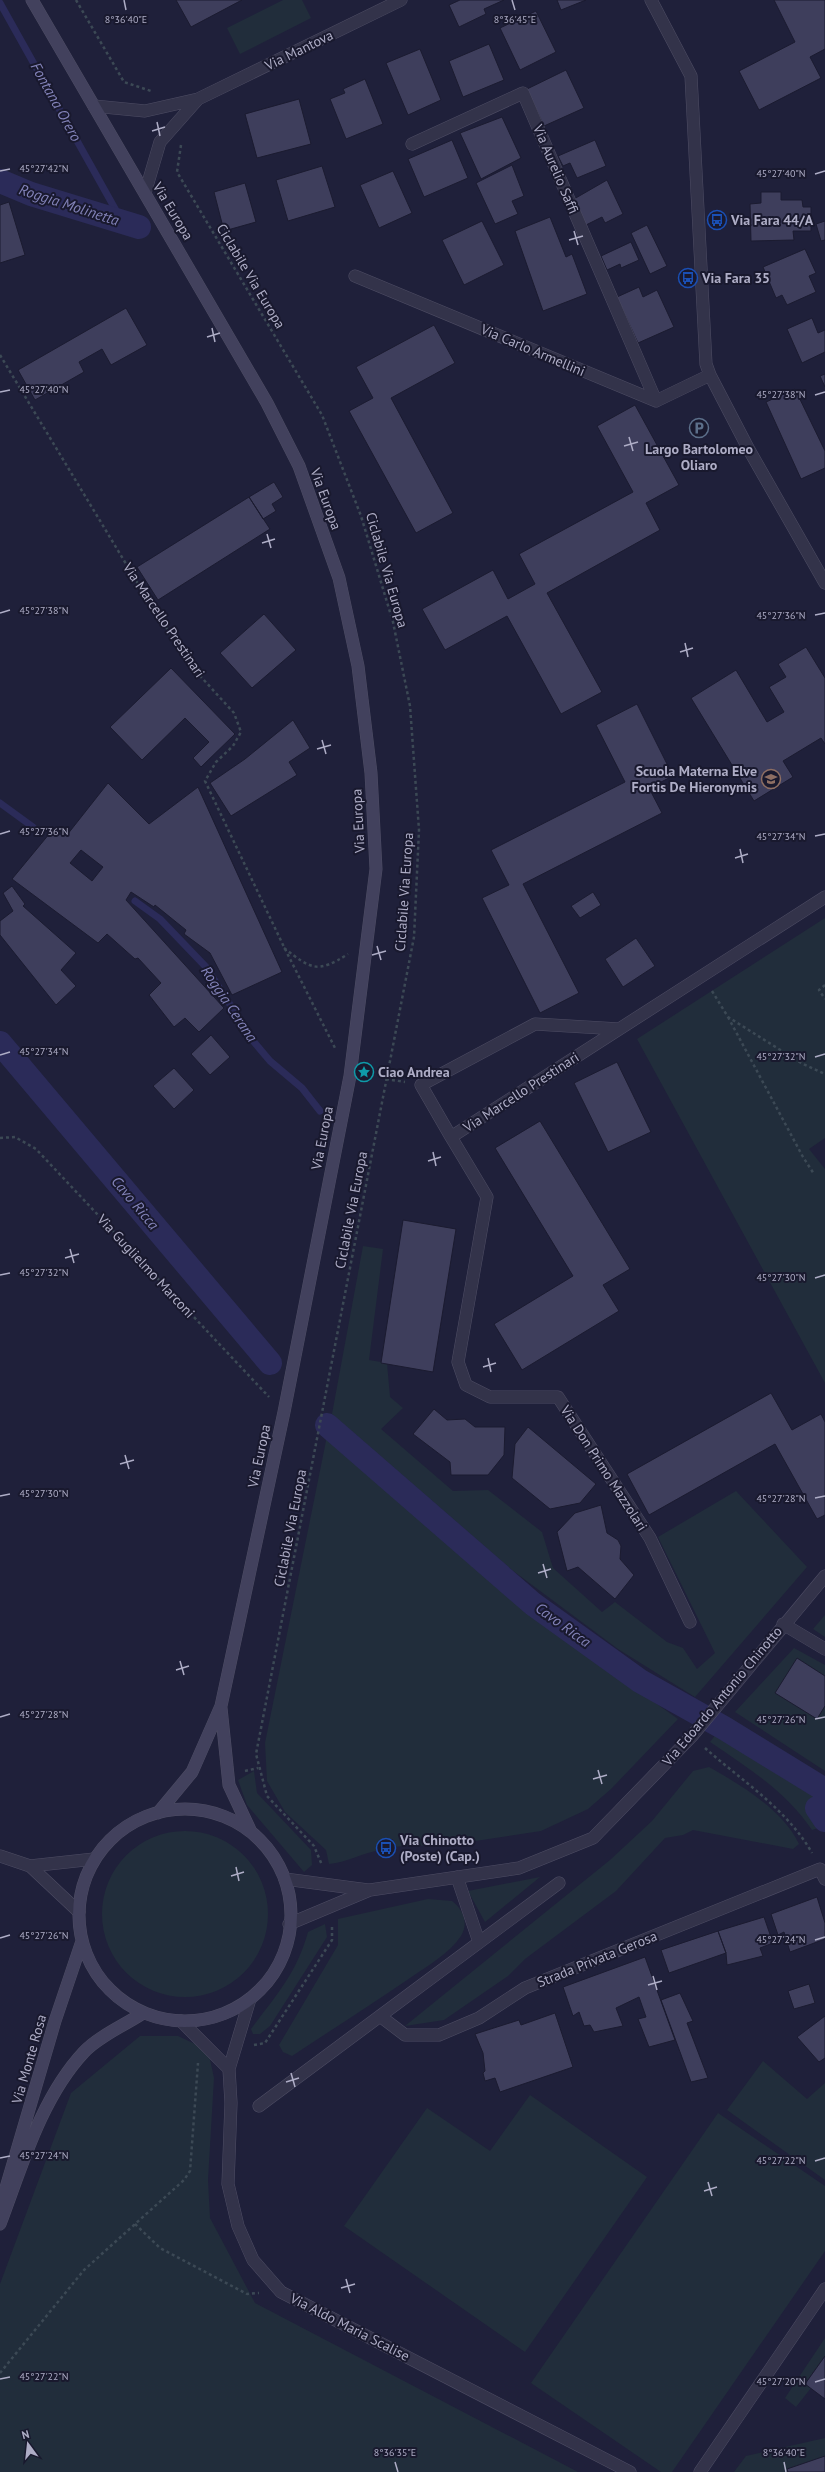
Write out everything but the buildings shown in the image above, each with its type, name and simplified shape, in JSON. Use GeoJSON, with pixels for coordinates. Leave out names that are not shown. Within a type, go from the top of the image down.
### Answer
{"type":"FeatureCollection","features":[{"type":"Feature","properties":{"kind":"main road","name":"Via Europa"},"geometry":{"type":"LineString","coordinates":[[32,0],[268,403],[299,466],[339,578],[358,666],[371,773],[376,869],[350,1076],[284,1412],[221,1706],[192,1772],[158,1813]]}},
{"type":"Feature","properties":{"kind":"main road","name":"Via Europa"},"geometry":{"type":"LineString","coordinates":[[221,1706],[229,1785],[251,1832]]}},
{"type":"Feature","properties":{"kind":"main road"},"geometry":{"type":"LineString","coordinates":[[182,1809],[206,1811],[230,1819],[251,1832],[271,1853],[284,1879],[291,1907],[288,1941],[274,1973],[250,1999],[229,2011],[206,2019],[181,2021],[162,2019],[143,2013],[116,1996],[94,1971],[82,1941],[78,1912],[83,1883],[94,1859],[111,1838],[133,1823],[158,1813],[182,1809]]}},
{"type":"Feature","properties":{"kind":"main road","name":"Via Monte Rosa"},"geometry":{"type":"LineString","coordinates":[[0,2208],[55,2021],[82,1941]]}},
{"type":"Feature","properties":{"kind":"main road"},"geometry":{"type":"LineString","coordinates":[[0,2224],[38,2126],[57,2087],[85,2051],[143,2013]]}},
{"type":"Feature","properties":{"kind":"street","name":"Via Mantova"},"geometry":{"type":"LineString","coordinates":[[94,106],[145,111],[198,99],[401,0]]}},
{"type":"Feature","properties":{"kind":"street"},"geometry":{"type":"LineString","coordinates":[[651,0],[691,76],[706,364],[710,375],[748,448],[825,583]]}},
{"type":"Feature","properties":{"kind":"street","name":"Via Aurelio Saffi"},"geometry":{"type":"LineString","coordinates":[[412,144],[523,93],[656,401]]}},
{"type":"Feature","properties":{"kind":"street","name":"Via Mantova"},"geometry":{"type":"LineString","coordinates":[[145,193],[160,142],[198,99]]}},
{"type":"Feature","properties":{"kind":"street","name":"Via Carlo Armellini"},"geometry":{"type":"LineString","coordinates":[[355,276],[656,401]]}},
{"type":"Feature","properties":{"kind":"street"},"geometry":{"type":"LineString","coordinates":[[656,401],[710,375]]}},
{"type":"Feature","properties":{"kind":"street","name":"Via Marcello Prestinari"},"geometry":{"type":"LineString","coordinates":[[619,1029],[535,1024],[421,1085],[451,1137],[825,897]]}},
{"type":"Feature","properties":{"kind":"street","name":"Via Don Primo Mazzolari"},"geometry":{"type":"LineString","coordinates":[[451,1137],[487,1197],[458,1362],[466,1385],[490,1397],[558,1397],[650,1538],[690,1622]]}},
{"type":"Feature","properties":{"kind":"street","name":"Via Edoardo Antonio Chinotto"},"geometry":{"type":"LineString","coordinates":[[289,1924],[370,1890],[519,1868],[592,1838],[692,1736],[783,1624],[825,1576]]}},
{"type":"Feature","properties":{"kind":"street"},"geometry":{"type":"LineString","coordinates":[[783,1624],[825,1649]]}},
{"type":"Feature","properties":{"kind":"street"},"geometry":{"type":"LineString","coordinates":[[0,1856],[30,1866],[94,1859]]}},
{"type":"Feature","properties":{"kind":"street"},"geometry":{"type":"LineString","coordinates":[[30,1866],[78,1912]]}},
{"type":"Feature","properties":{"kind":"street","name":"Strada Privata Gerosa"},"geometry":{"type":"LineString","coordinates":[[380,2016],[405,2035],[439,2035],[479,2018],[525,1988],[823,1874]]}},
{"type":"Feature","properties":{"kind":"street"},"geometry":{"type":"LineString","coordinates":[[457,1877],[479,1942]]}},
{"type":"Feature","properties":{"kind":"street","name":"Via Edoardo Antonio Chinotto"},"geometry":{"type":"LineString","coordinates":[[284,1879],[370,1890]]}},
{"type":"Feature","properties":{"kind":"street"},"geometry":{"type":"LineString","coordinates":[[259,2106],[559,1883]]}},
{"type":"Feature","properties":{"kind":"street","name":"Via Aldo Maria Scalise"},"geometry":{"type":"LineString","coordinates":[[250,1999],[229,2069],[231,2103],[228,2184],[238,2226],[253,2260],[281,2292],[630,2472]]}},
{"type":"Feature","properties":{"kind":"street"},"geometry":{"type":"LineString","coordinates":[[181,2021],[229,2069]]}},
{"type":"Feature","properties":{"kind":"street"},"geometry":{"type":"LineString","coordinates":[[700,2472],[821,2303],[825,2289]]}},
{"type":"Feature","properties":{"kind":"path"},"geometry":{"type":"LineString","coordinates":[[76,0],[124,82],[162,94],[168,106]]}},
{"type":"Feature","properties":{"kind":"path","name":"Ciclabile Via Europa"},"geometry":{"type":"LineString","coordinates":[[176,124],[182,136],[178,172],[322,415],[333,442],[361,516],[391,614],[410,706],[419,830],[414,937],[256,1754],[267,1796],[314,1846],[323,1868]]}},
{"type":"Feature","properties":{"kind":"path","name":"Via Marcello Prestinari"},"geometry":{"type":"LineString","coordinates":[[0,355],[143,592],[192,667],[234,713],[241,732],[233,746],[216,762],[205,781],[284,947],[350,1076]]}},
{"type":"Feature","properties":{"kind":"path","name":"Via Marcello Prestinari"},"geometry":{"type":"LineString","coordinates":[[284,947],[307,966],[329,966],[349,953],[368,932]]}},
{"type":"Feature","properties":{"kind":"path"},"geometry":{"type":"LineString","coordinates":[[825,986],[819,990],[825,999]]}},
{"type":"Feature","properties":{"kind":"path"},"geometry":{"type":"LineString","coordinates":[[710,989],[728,1017],[803,1157],[814,1174]]}},
{"type":"Feature","properties":{"kind":"path"},"geometry":{"type":"LineString","coordinates":[[728,1017],[801,1063],[825,1074]]}},
{"type":"Feature","properties":{"kind":"path","name":"Via Guglielmo Marconi"},"geometry":{"type":"LineString","coordinates":[[0,1138],[15,1137],[36,1149],[284,1412]]}},
{"type":"Feature","properties":{"kind":"path"},"geometry":{"type":"LineString","coordinates":[[692,1736],[786,1817],[801,1834],[823,1874]]}},
{"type":"Feature","properties":{"kind":"path"},"geometry":{"type":"LineString","coordinates":[[248,2045],[265,2043],[332,1940],[332,1920]]}},
{"type":"Feature","properties":{"kind":"path"},"geometry":{"type":"LineString","coordinates":[[0,2373],[84,2270],[184,2180],[190,2171],[199,2055]]}},
{"type":"Feature","properties":{"kind":"path"},"geometry":{"type":"LineString","coordinates":[[135,2224],[160,2248],[246,2294],[281,2292]]}},
{"type":"Feature","properties":{"kind":"shaded area"},"geometry":{"type":"Polygon","coordinates":[[[283,0],[302,0],[311,18],[240,54],[227,28],[283,0]]]}},
{"type":"Feature","properties":{"kind":"shaded area"},"geometry":{"type":"Polygon","coordinates":[[[825,918],[825,1138],[809,1149],[825,1169],[825,1383],[637,1039],[825,918]]]}},
{"type":"Feature","properties":{"kind":"shaded area"},"geometry":{"type":"Polygon","coordinates":[[[363,1246],[383,1249],[369,1360],[387,1363],[390,1397],[403,1408],[381,1429],[453,1491],[488,1490],[542,1532],[553,1568],[602,1612],[615,1602],[667,1642],[683,1648],[697,1669],[715,1653],[658,1537],[736,1491],[807,1567],[695,1697],[618,1649],[512,1570],[332,1414],[363,1246]]]}},
{"type":"Feature","properties":{"kind":"shaded area"},"geometry":{"type":"Polygon","coordinates":[[[327,1436],[453,1549],[556,1632],[678,1719],[611,1789],[588,1809],[541,1831],[436,1847],[412,1845],[394,1847],[393,1839],[379,1841],[380,1850],[329,1864],[326,1850],[285,1812],[267,1781],[265,1743],[327,1436]]]}},
{"type":"Feature","properties":{"kind":"shaded area"},"geometry":{"type":"Polygon","coordinates":[[[825,1615],[825,1637],[813,1629],[825,1615]]]}},
{"type":"Feature","properties":{"kind":"shaded area"},"geometry":{"type":"Polygon","coordinates":[[[794,1648],[825,1665],[825,1771],[735,1712],[794,1648]]]}},
{"type":"Feature","properties":{"kind":"shaded area"},"geometry":{"type":"Polygon","coordinates":[[[717,1733],[825,1803],[825,1826],[812,1830],[790,1803],[766,1781],[710,1742],[717,1733]]]}},
{"type":"Feature","properties":{"kind":"shaded area"},"geometry":{"type":"Polygon","coordinates":[[[709,1767],[747,1790],[772,1809],[783,1820],[799,1844],[793,1849],[693,1830],[683,1835],[665,1838],[616,1891],[525,1959],[508,1976],[444,2020],[405,2026],[610,1860],[652,1821],[693,1771],[709,1767]]]}},
{"type":"Feature","properties":{"kind":"shaded area"},"geometry":{"type":"Polygon","coordinates":[[[254,1771],[257,1793],[311,1850],[312,1865],[304,1872],[247,1805],[238,1780],[254,1771]]]}},
{"type":"Feature","properties":{"kind":"shaded area"},"geometry":{"type":"Polygon","coordinates":[[[177,1831],[193,1831],[217,1837],[244,1855],[262,1882],[267,1898],[267,1930],[262,1946],[244,1973],[231,1983],[209,1994],[193,1997],[177,1997],[153,1991],[132,1978],[121,1967],[108,1946],[105,1938],[102,1922],[102,1906],[108,1882],[121,1861],[132,1850],[153,1837],[161,1834],[177,1831]]]}},
{"type":"Feature","properties":{"kind":"shaded area"},"geometry":{"type":"Polygon","coordinates":[[[540,1877],[485,1922],[468,1891],[540,1877]]]}},
{"type":"Feature","properties":{"kind":"shaded area"},"geometry":{"type":"Polygon","coordinates":[[[428,1899],[452,1901],[462,1912],[465,1926],[461,1936],[456,1942],[444,1954],[430,1964],[292,2056],[283,2052],[279,2045],[338,1945],[338,1919],[428,1899]]]}},
{"type":"Feature","properties":{"kind":"shaded area"},"geometry":{"type":"Polygon","coordinates":[[[325,1924],[327,1937],[270,2026],[260,2034],[253,2034],[251,2029],[277,1995],[298,1961],[308,1932],[325,1924]]]}},
{"type":"Feature","properties":{"kind":"shaded area"},"geometry":{"type":"Polygon","coordinates":[[[140,2036],[178,2036],[208,2050],[214,2078],[208,2180],[210,2218],[255,2303],[578,2472],[0,2472],[0,2284],[71,2093],[140,2036]]]}},
{"type":"Feature","properties":{"kind":"shaded area"},"geometry":{"type":"Polygon","coordinates":[[[763,2061],[807,2099],[825,2083],[825,2180],[727,2110],[763,2061]]]}},
{"type":"Feature","properties":{"kind":"shaded area"},"geometry":{"type":"Polygon","coordinates":[[[530,2095],[647,2177],[525,2352],[344,2226],[427,2108],[490,2151],[530,2095]]]}},
{"type":"Feature","properties":{"kind":"shaded area"},"geometry":{"type":"Polygon","coordinates":[[[718,2113],[825,2186],[825,2251],[672,2472],[661,2472],[531,2383],[718,2113]]]}},
{"type":"Feature","properties":{"kind":"shaded area"},"geometry":{"type":"Polygon","coordinates":[[[825,2338],[825,2356],[805,2384],[811,2388],[796,2407],[785,2398],[825,2338]]]}},
{"type":"Feature","properties":{"kind":"shaded area"},"geometry":{"type":"Polygon","coordinates":[[[825,2438],[825,2472],[734,2472],[746,2456],[825,2438]]]}},
{"type":"Feature","properties":{"kind":"waterway","name":"Fontana Orero"},"geometry":{"type":"LineString","coordinates":[[0,3],[123,223]]}},
{"type":"Feature","properties":{"kind":"waterway","name":"Roggia Molinetta"},"geometry":{"type":"LineString","coordinates":[[0,181],[31,194],[139,227]]}},
{"type":"Feature","properties":{"kind":"waterway","name":"Roggia Cerana"},"geometry":{"type":"LineString","coordinates":[[0,803],[33,827]]}},
{"type":"Feature","properties":{"kind":"waterway","name":"Roggia Cerana"},"geometry":{"type":"LineString","coordinates":[[135,901],[160,919],[206,967],[254,1042],[270,1061],[302,1088],[320,1111]]}},
{"type":"Feature","properties":{"kind":"waterway","name":"Cavo Ricca"},"geometry":{"type":"LineString","coordinates":[[0,1043],[270,1363]]}},
{"type":"Feature","properties":{"kind":"waterway","name":"Cavo Ricca"},"geometry":{"type":"LineString","coordinates":[[327,1425],[533,1604],[640,1681],[724,1728],[825,1790]]}},
{"type":"Feature","properties":{"kind":"waterway","name":"Roggia Cerana"},"geometry":{"type":"LineString","coordinates":[[817,1808],[825,1820]]}},
{"type":"Feature","properties":{"kind":"place","name":"Via Fara 44/A"},"geometry":{"type":"Point","coordinates":[717,220]}},
{"type":"Feature","properties":{"kind":"place","name":"Via Fara 35"},"geometry":{"type":"Point","coordinates":[688,278]}},
{"type":"Feature","properties":{"kind":"place","name":"Largo Bartolomeo Oliaro"},"geometry":{"type":"Point","coordinates":[699,428]}},
{"type":"Feature","properties":{"kind":"place","name":"Scuola Materna Elve Fortis De Hieronymis"},"geometry":{"type":"Point","coordinates":[771,779]}},
{"type":"Feature","properties":{"kind":"place","name":"Ciao Andrea"},"geometry":{"type":"Point","coordinates":[364,1072]}},
{"type":"Feature","properties":{"kind":"place","name":"Via Chinotto (Poste) (Cap.)"},"geometry":{"type":"Point","coordinates":[386,1848]}}]}
